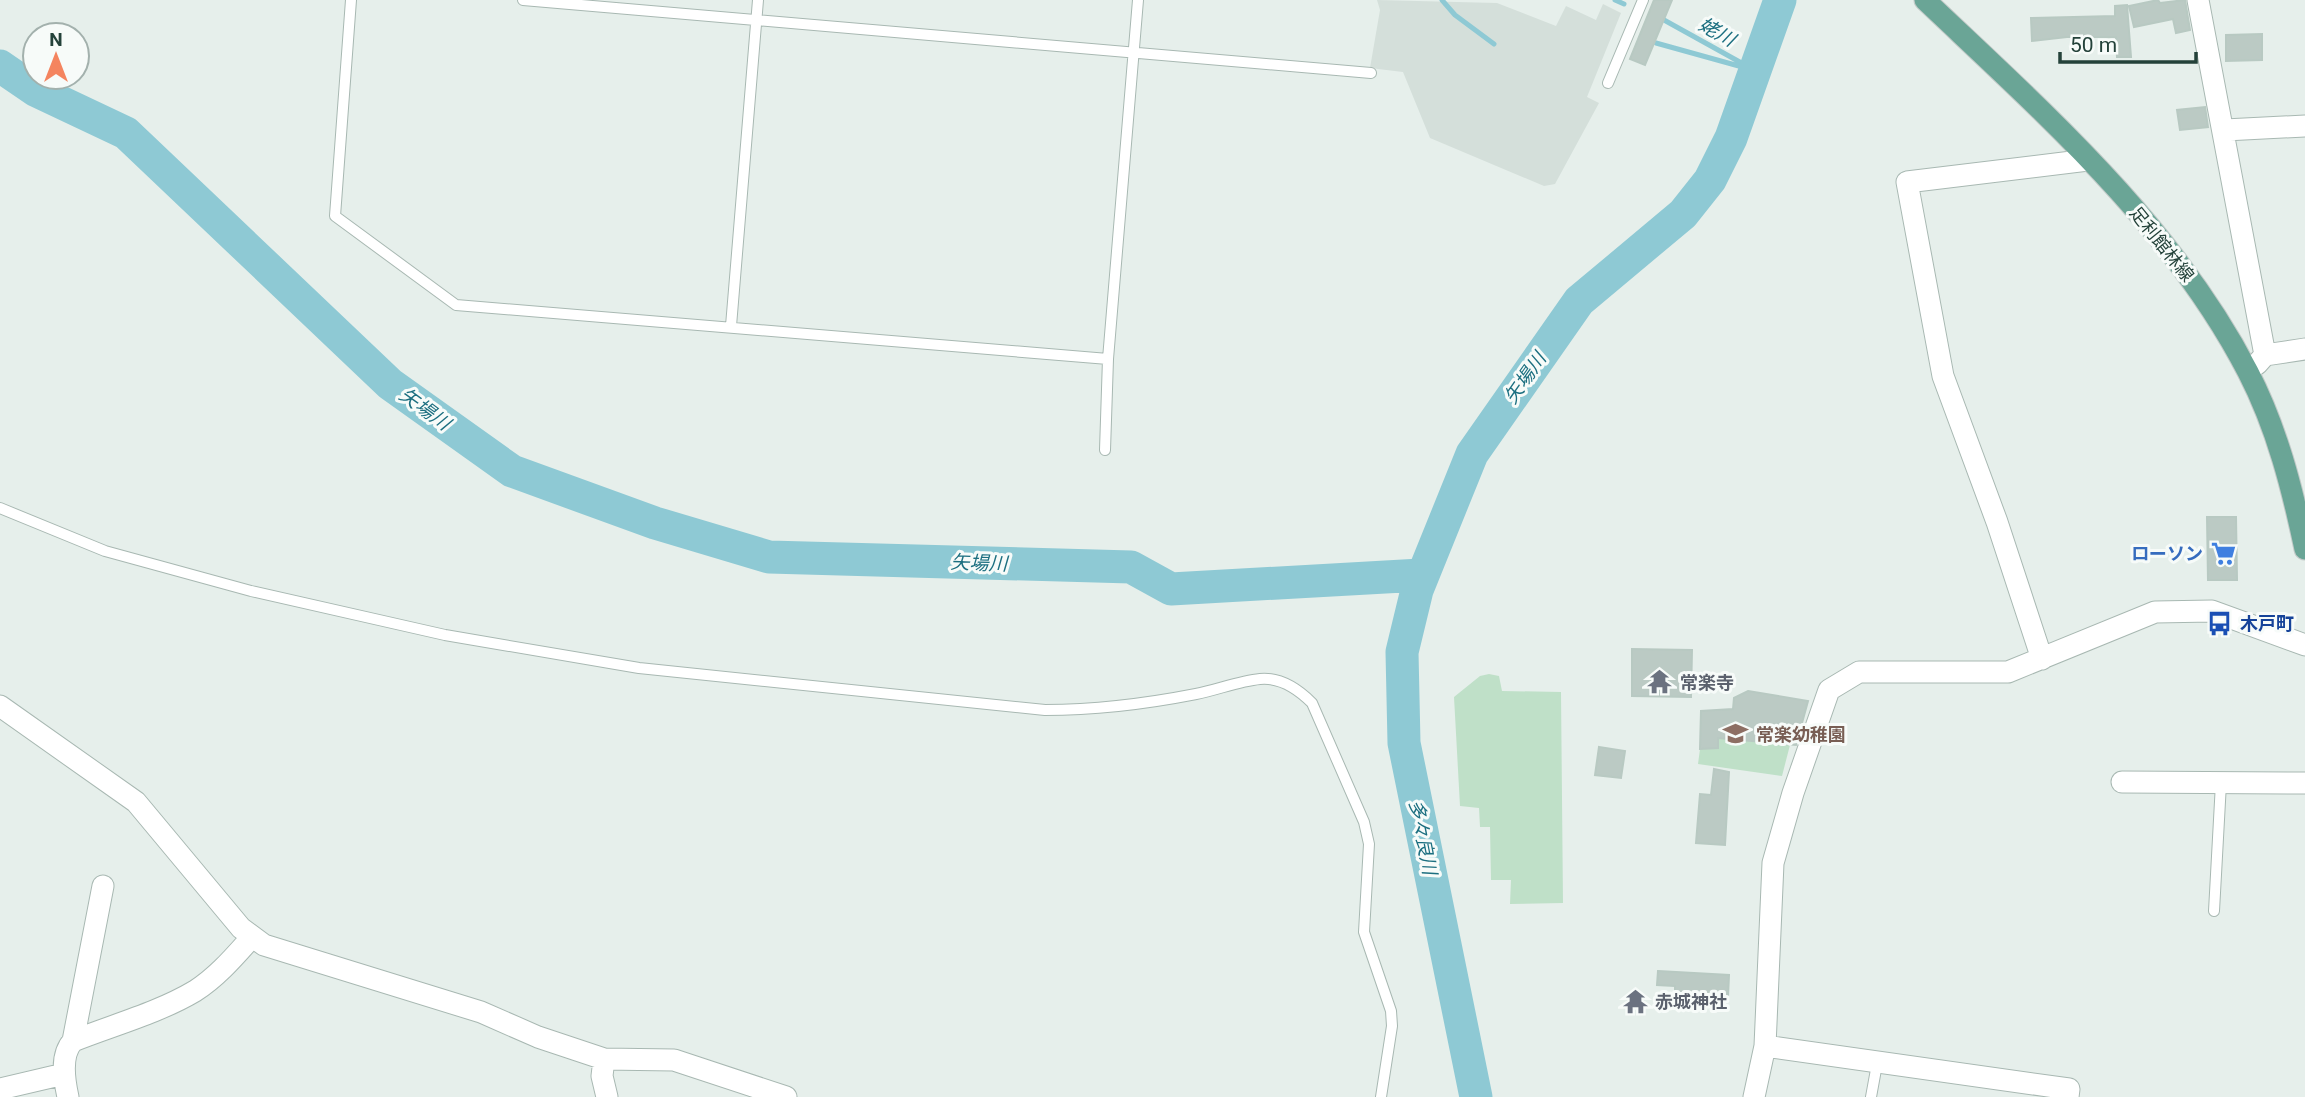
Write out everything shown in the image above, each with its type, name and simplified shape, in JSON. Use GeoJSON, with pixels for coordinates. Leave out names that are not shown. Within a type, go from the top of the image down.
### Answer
{"type":"FeatureCollection","features":[{"type":"Feature","properties":{"kind":"main road","name":"足利館林線"},"geometry":{"type":"LineString","coordinates":[[1925,0],[2088,160],[2172,254],[2209,306],[2249,373],[2288,474],[2305,549]]}},
{"type":"Feature","properties":{"kind":"street"},"geometry":{"type":"LineString","coordinates":[[2198,0],[2225,131],[2231,181],[2265,355]]}},
{"type":"Feature","properties":{"kind":"street"},"geometry":{"type":"LineString","coordinates":[[2225,131],[2305,126]]}},
{"type":"Feature","properties":{"kind":"street"},"geometry":{"type":"LineString","coordinates":[[2042,659],[1997,522],[1943,376],[1907,182],[2088,160]]}},
{"type":"Feature","properties":{"kind":"street"},"geometry":{"type":"LineString","coordinates":[[2249,373],[2265,355],[2305,349]]}},
{"type":"Feature","properties":{"kind":"street"},"geometry":{"type":"LineString","coordinates":[[1754,1097],[1765,1046],[1773,863],[1793,793],[1829,690],[1859,672],[1994,674],[2042,659],[2155,612],[2212,611],[2305,645]]}},
{"type":"Feature","properties":{"kind":"street"},"geometry":{"type":"LineString","coordinates":[[0,706],[136,802],[251,938],[280,952],[481,1012],[538,1037],[604,1059],[674,1060],[786,1097]]}},
{"type":"Feature","properties":{"kind":"street"},"geometry":{"type":"LineString","coordinates":[[2122,782],[2305,783]]}},
{"type":"Feature","properties":{"kind":"street"},"geometry":{"type":"LineString","coordinates":[[73,1041],[103,886]]}},
{"type":"Feature","properties":{"kind":"street"},"geometry":{"type":"LineString","coordinates":[[68,1097],[64,1074],[67,1047],[73,1041],[156,1010],[195,991],[212,979],[251,938]]}},
{"type":"Feature","properties":{"kind":"street"},"geometry":{"type":"LineString","coordinates":[[1765,1046],[1877,1064],[2069,1089],[2068,1097]]}},
{"type":"Feature","properties":{"kind":"street"},"geometry":{"type":"LineString","coordinates":[[604,1059],[602,1076],[607,1097]]}},
{"type":"Feature","properties":{"kind":"street"},"geometry":{"type":"LineString","coordinates":[[0,1089],[64,1074]]}},
{"type":"Feature","properties":{"kind":"lane"},"geometry":{"type":"LineString","coordinates":[[351,0],[335,216],[456,305],[1108,359]]}},
{"type":"Feature","properties":{"kind":"lane"},"geometry":{"type":"LineString","coordinates":[[523,0],[1371,73]]}},
{"type":"Feature","properties":{"kind":"lane"},"geometry":{"type":"LineString","coordinates":[[731,326],[758,0]]}},
{"type":"Feature","properties":{"kind":"lane"},"geometry":{"type":"LineString","coordinates":[[1105,450],[1108,359],[1138,0]]}},
{"type":"Feature","properties":{"kind":"lane"},"geometry":{"type":"LineString","coordinates":[[1608,83],[1643,0]]}},
{"type":"Feature","properties":{"kind":"lane"},"geometry":{"type":"LineString","coordinates":[[0,509],[105,551],[251,591],[445,635],[639,668],[1045,710],[1093,710],[1142,705],[1261,679],[1282,682],[1299,690],[1312,703],[1364,822],[1370,844],[1364,932],[1391,1010],[1392,1026],[1381,1097]]}},
{"type":"Feature","properties":{"kind":"lane"},"geometry":{"type":"LineString","coordinates":[[2214,911],[2221,783]]}},
{"type":"Feature","properties":{"kind":"lane"},"geometry":{"type":"LineString","coordinates":[[1871,1097],[1877,1064]]}},
{"type":"Feature","properties":{"kind":"shaded area"},"geometry":{"type":"Polygon","coordinates":[[[1377,0],[1497,3],[1556,26],[1566,6],[1596,20],[1603,4],[1621,13],[1587,97],[1599,103],[1555,184],[1544,186],[1430,138],[1403,72],[1370,68],[1380,10],[1377,0]]]}},
{"type":"Feature","properties":{"kind":"green space"},"geometry":{"type":"Polygon","coordinates":[[[1480,676],[1499,676],[1502,691],[1561,692],[1563,903],[1510,904],[1511,880],[1491,880],[1490,827],[1480,827],[1479,808],[1460,806],[1454,697],[1480,676]]]}},
{"type":"Feature","properties":{"kind":"green space"},"geometry":{"type":"Polygon","coordinates":[[[1718,738],[1790,745],[1782,776],[1698,764],[1700,749],[1718,748],[1718,738]]]}},
{"type":"Feature","properties":{"kind":"building"},"geometry":{"type":"Polygon","coordinates":[[[1654,0],[1672,0],[1645,65],[1630,59],[1654,0]]]}},
{"type":"Feature","properties":{"kind":"building"},"geometry":{"type":"Polygon","coordinates":[[[2158,0],[2160,3],[2185,0],[2190,30],[2176,33],[2173,19],[2134,27],[2129,6],[2158,0]]]}},
{"type":"Feature","properties":{"kind":"building"},"geometry":{"type":"Polygon","coordinates":[[[2127,5],[2131,57],[2117,57],[2116,37],[2067,37],[2032,41],[2031,18],[2115,16],[2115,6],[2127,5]]]}},
{"type":"Feature","properties":{"kind":"building"},"geometry":{"type":"Polygon","coordinates":[[[2262,34],[2262,60],[2226,61],[2226,35],[2262,34]]]}},
{"type":"Feature","properties":{"kind":"building"},"geometry":{"type":"Polygon","coordinates":[[[2205,107],[2208,127],[2180,130],[2177,110],[2205,107]]]}},
{"type":"Feature","properties":{"kind":"building"},"geometry":{"type":"Polygon","coordinates":[[[2207,517],[2236,517],[2237,580],[2208,580],[2207,517]]]}},
{"type":"Feature","properties":{"kind":"building"},"geometry":{"type":"Polygon","coordinates":[[[1632,649],[1692,650],[1691,697],[1632,696],[1632,649]]]}},
{"type":"Feature","properties":{"kind":"building"},"geometry":{"type":"Polygon","coordinates":[[[1748,691],[1808,701],[1796,745],[1718,738],[1718,748],[1700,749],[1701,711],[1733,709],[1734,698],[1748,691]]]}},
{"type":"Feature","properties":{"kind":"building"},"geometry":{"type":"Polygon","coordinates":[[[1599,747],[1625,751],[1621,778],[1595,775],[1599,747]]]}},
{"type":"Feature","properties":{"kind":"building"},"geometry":{"type":"Polygon","coordinates":[[[1714,769],[1729,772],[1725,845],[1696,843],[1700,794],[1711,795],[1714,769]]]}},
{"type":"Feature","properties":{"kind":"building"},"geometry":{"type":"Polygon","coordinates":[[[1658,971],[1729,975],[1728,997],[1675,995],[1675,986],[1657,985],[1658,971]]]}},
{"type":"Feature","properties":{"kind":"waterway"},"geometry":{"type":"LineString","coordinates":[[1442,0],[1455,15],[1494,44]]}},
{"type":"Feature","properties":{"kind":"waterway","name":"姥川"},"geometry":{"type":"LineString","coordinates":[[1615,0],[1624,4]]}},
{"type":"Feature","properties":{"kind":"waterway","name":"矢場川"},"geometry":{"type":"LineString","coordinates":[[1476,1097],[1404,743],[1402,652],[1417,590],[1472,454],[1579,301],[1683,214],[1710,180],[1731,138],[1780,0]]}},
{"type":"Feature","properties":{"kind":"waterway","name":"姥川"},"geometry":{"type":"LineString","coordinates":[[1664,20],[1756,71]]}},
{"type":"Feature","properties":{"kind":"waterway"},"geometry":{"type":"LineString","coordinates":[[1656,43],[1746,68]]}},
{"type":"Feature","properties":{"kind":"waterway","name":"矢場川"},"geometry":{"type":"LineString","coordinates":[[0,66],[35,90],[126,133],[390,384],[512,471],[655,523],[769,557],[1131,567],[1171,589],[1421,575]]}},
{"type":"Feature","properties":{"kind":"place","name":"ローソン"},"geometry":{"type":"Point","coordinates":[2223,553]}},
{"type":"Feature","properties":{"kind":"place","name":"木戸町"},"geometry":{"type":"Point","coordinates":[2220,623]}},
{"type":"Feature","properties":{"kind":"place","name":"常楽寺"},"geometry":{"type":"Point","coordinates":[1660,682]}},
{"type":"Feature","properties":{"kind":"place","name":"常楽幼稚園"},"geometry":{"type":"Point","coordinates":[1736,734]}},
{"type":"Feature","properties":{"kind":"place","name":"赤城神社"},"geometry":{"type":"Point","coordinates":[1635,1001]}},
{"type":"Feature","properties":{"kind":"water label","name":"多々良川"},"geometry":{"type":"Point","coordinates":[1423,837]}}]}
